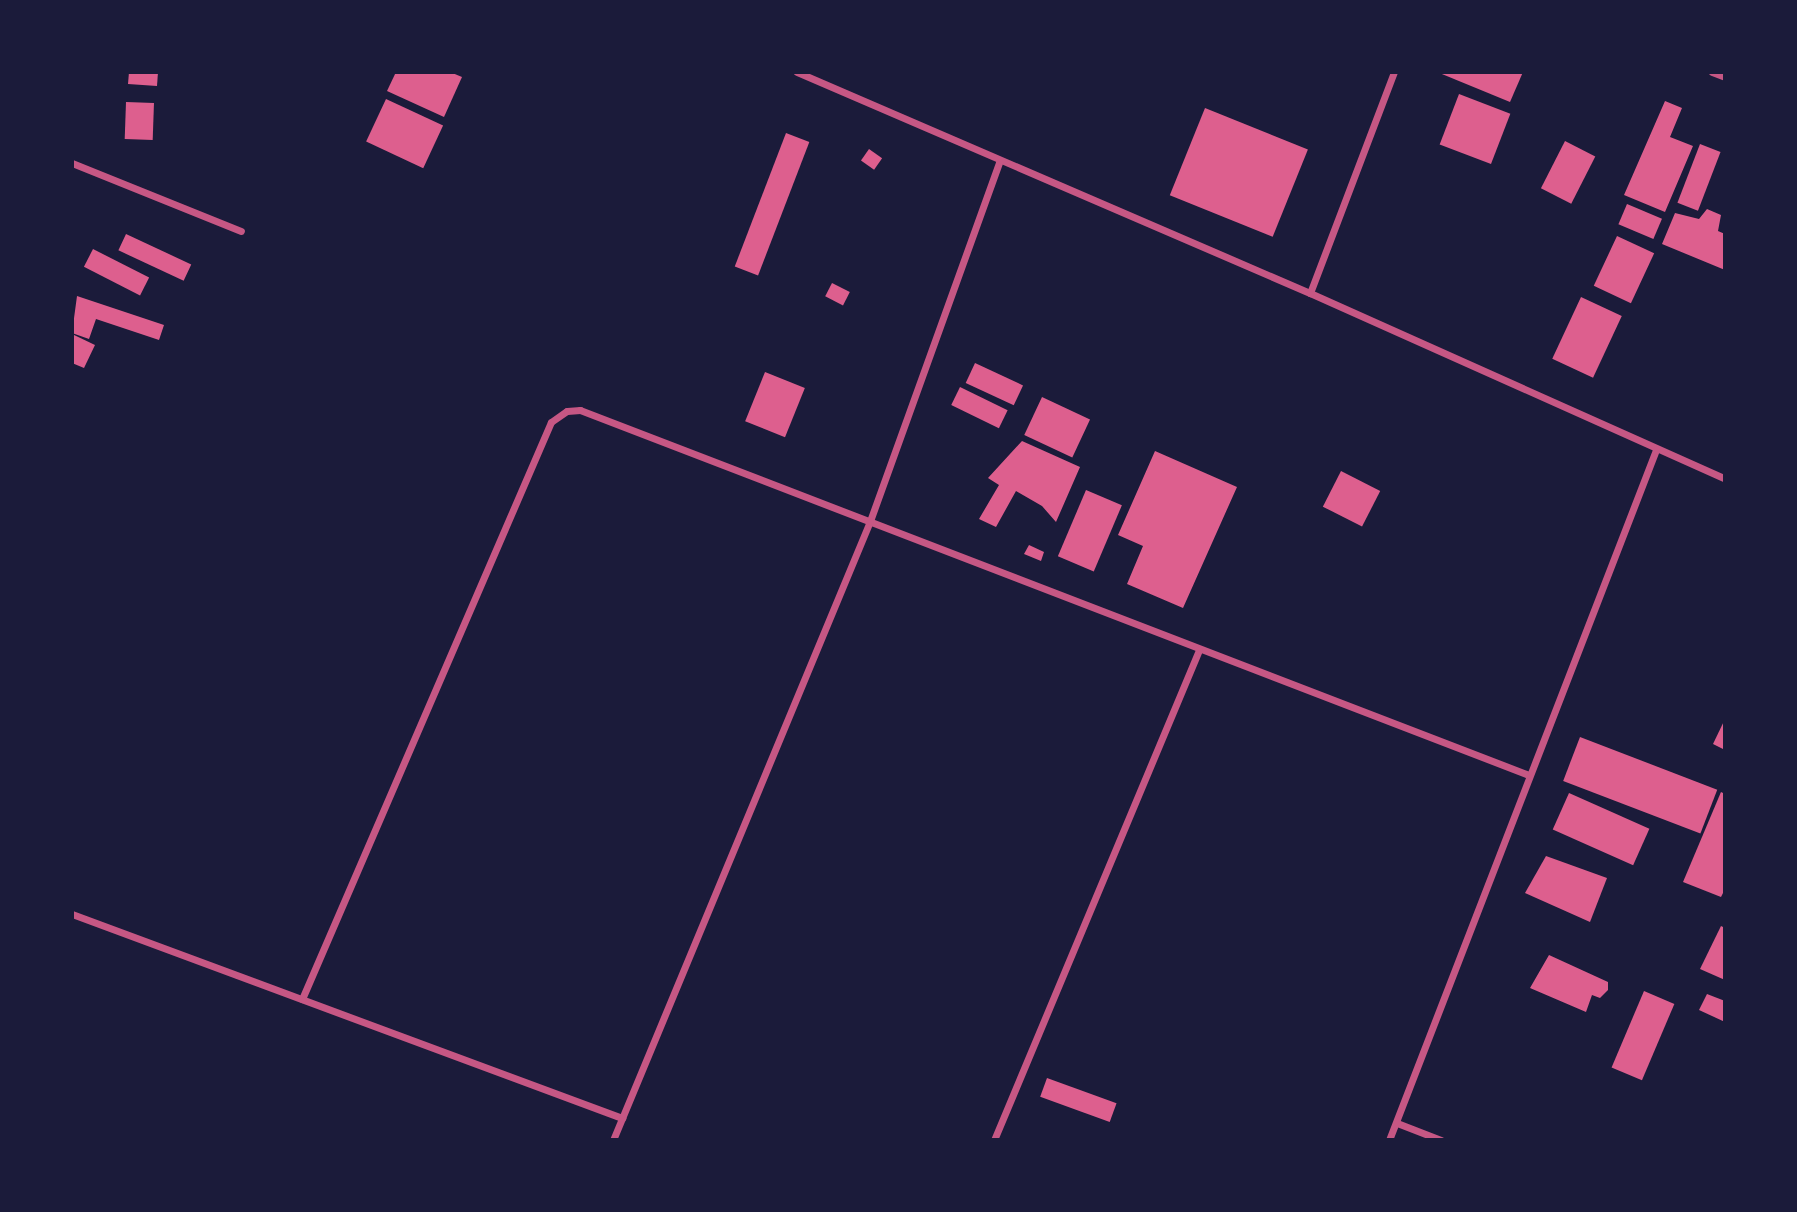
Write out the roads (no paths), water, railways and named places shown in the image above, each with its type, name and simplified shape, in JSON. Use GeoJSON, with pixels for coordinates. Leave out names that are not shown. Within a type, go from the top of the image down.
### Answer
{"type":"FeatureCollection","features":[{"type":"Feature","properties":{"kind":"street"},"geometry":{"type":"LineString","coordinates":[[797,72],[999,162],[1310,293],[1725,479]]}},
{"type":"Feature","properties":{"kind":"street"},"geometry":{"type":"LineString","coordinates":[[1310,293],[1394,72]]}},
{"type":"Feature","properties":{"kind":"street"},"geometry":{"type":"LineString","coordinates":[[1712,72],[1725,77]]}},
{"type":"Feature","properties":{"kind":"street"},"geometry":{"type":"LineString","coordinates":[[613,1140],[870,521],[999,162]]}},
{"type":"Feature","properties":{"kind":"street"},"geometry":{"type":"LineString","coordinates":[[72,163],[241,230]]}},
{"type":"Feature","properties":{"kind":"street"},"geometry":{"type":"LineString","coordinates":[[302,999],[551,422],[559,414],[580,410],[1529,775]]}},
{"type":"Feature","properties":{"kind":"street"},"geometry":{"type":"LineString","coordinates":[[1389,1140],[1656,450]]}},
{"type":"Feature","properties":{"kind":"street"},"geometry":{"type":"LineString","coordinates":[[994,1140],[1199,650]]}},
{"type":"Feature","properties":{"kind":"street"},"geometry":{"type":"LineString","coordinates":[[72,914],[622,1118]]}},
{"type":"Feature","properties":{"kind":"street"},"geometry":{"type":"LineString","coordinates":[[1397,1123],[1441,1140]]}}]}
